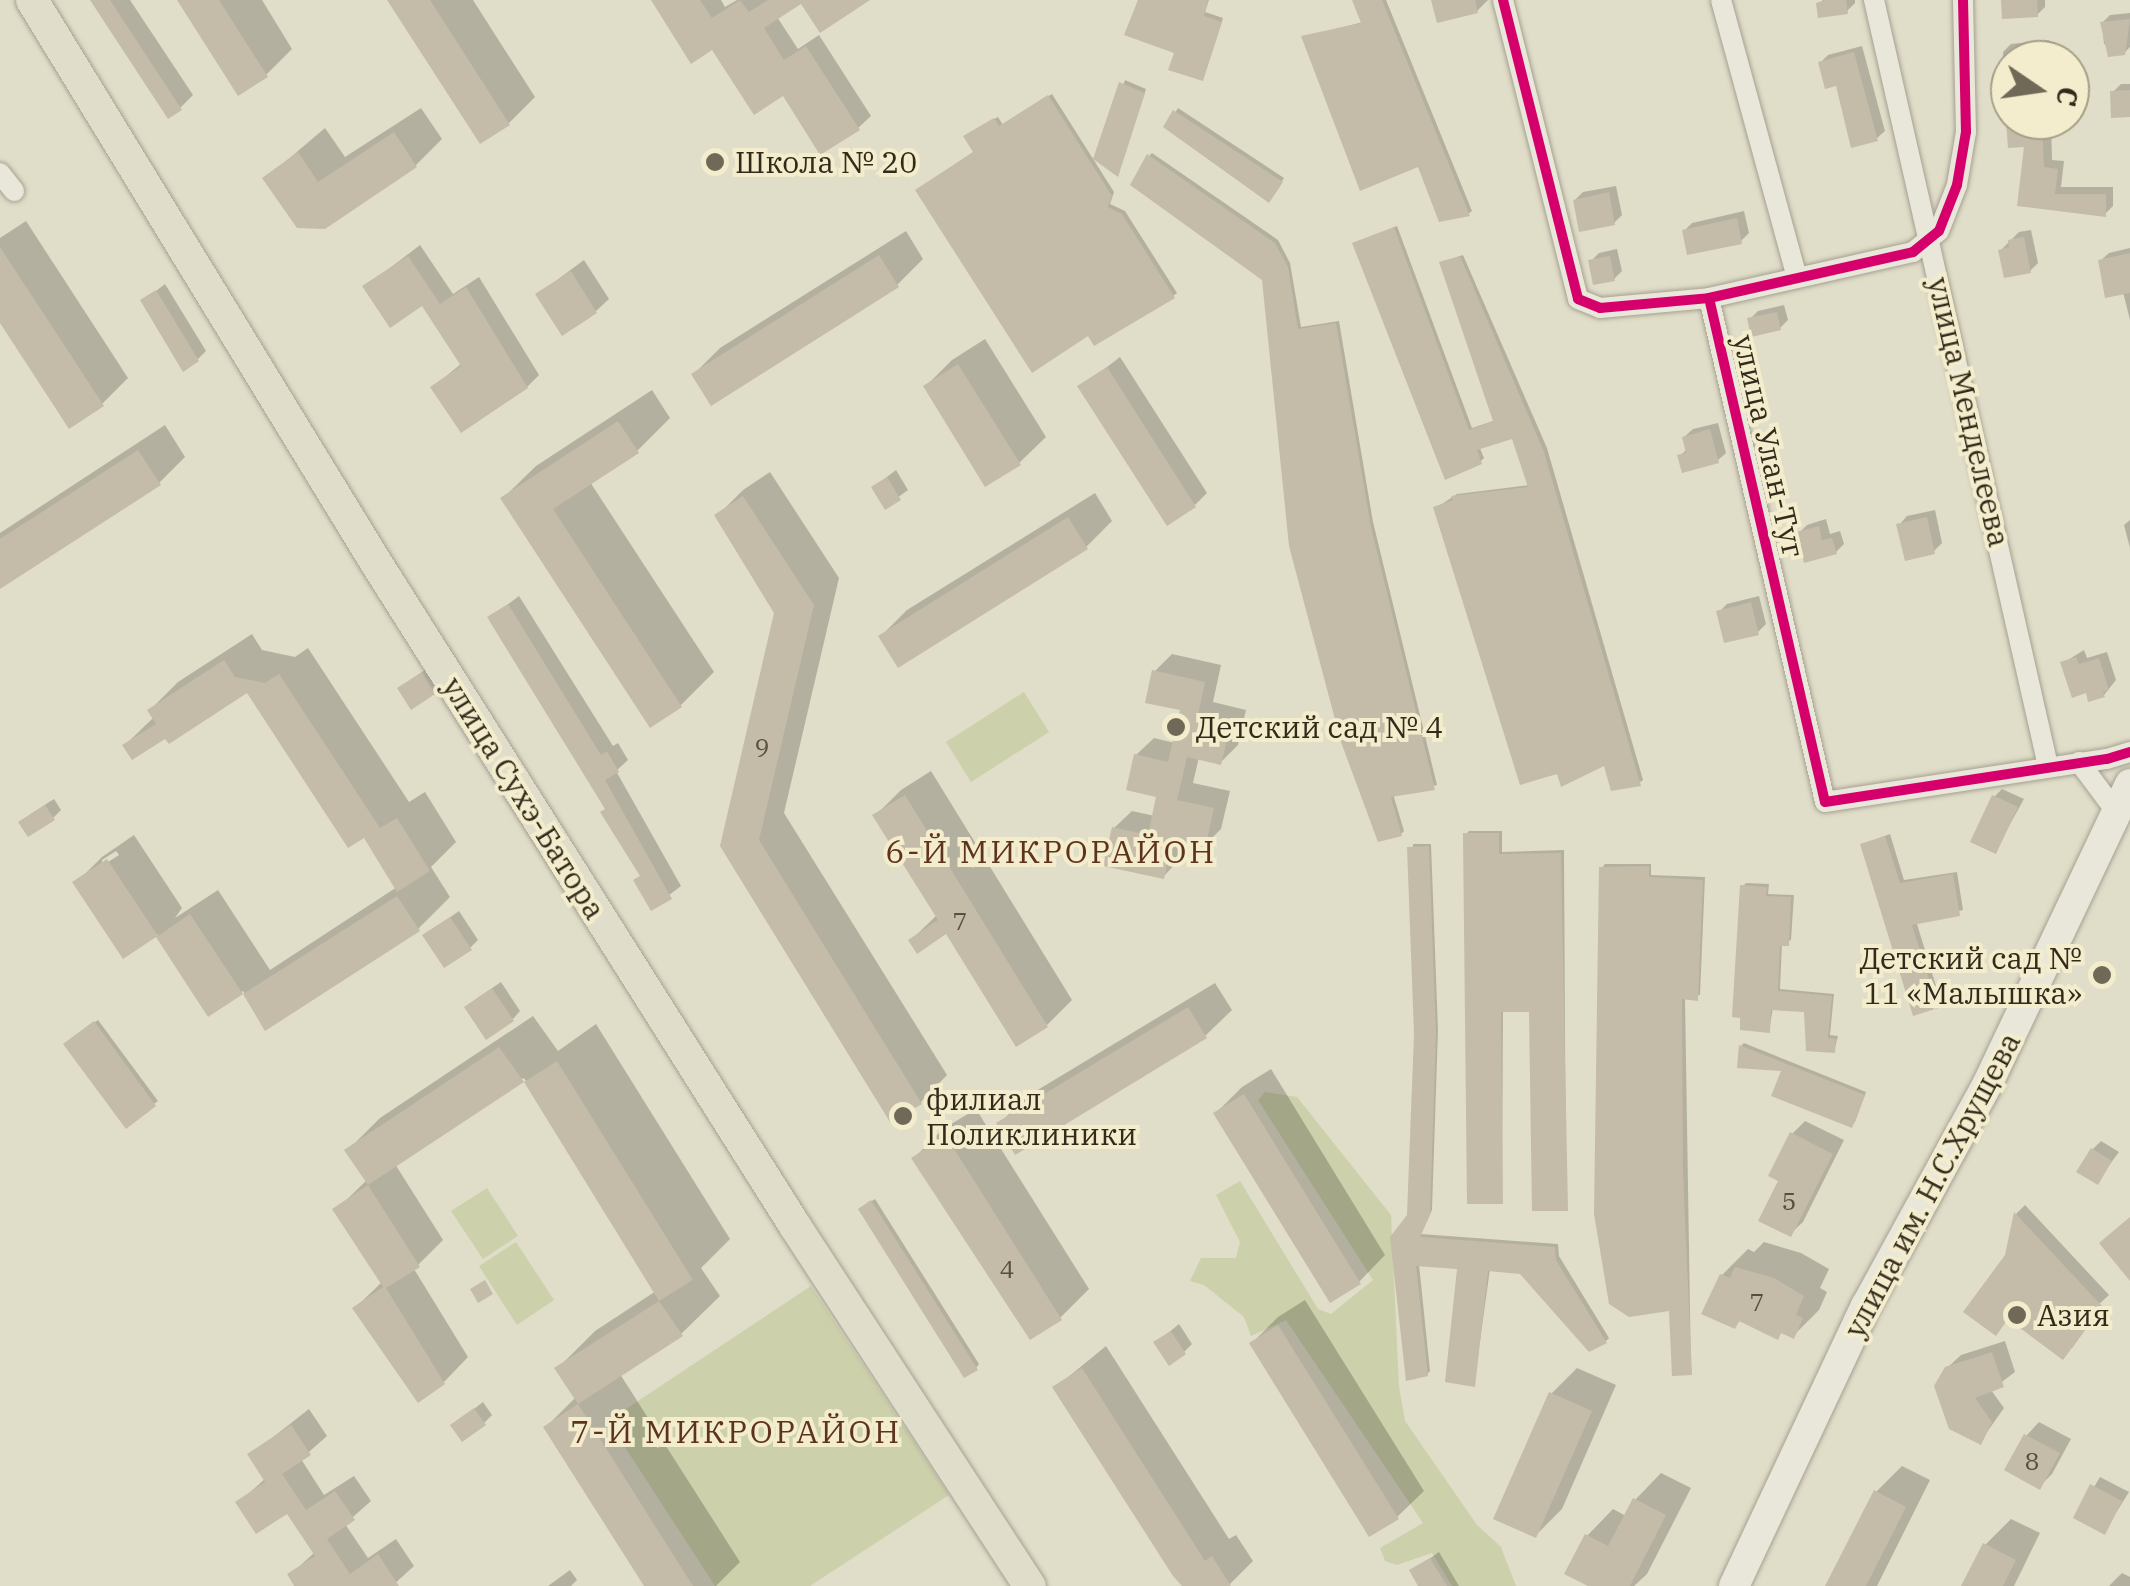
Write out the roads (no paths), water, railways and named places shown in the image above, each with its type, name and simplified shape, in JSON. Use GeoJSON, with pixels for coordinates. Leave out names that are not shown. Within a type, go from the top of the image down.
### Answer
{"type":"FeatureCollection","features":[{"type":"Feature","properties":{"kind":"main road","name":"улица Сухэ-Батора"},"geometry":{"type":"LineString","coordinates":[[32,0],[385,577],[785,1211],[1030,1586]]}},
{"type":"Feature","properties":{"kind":"main road","name":"улица им. Н.С.Хрущева"},"geometry":{"type":"LineString","coordinates":[[1734,1586],[1866,1306],[1988,1083],[2130,784]]}},
{"type":"Feature","properties":{"kind":"street","name":"улица Улан-Туг"},"geometry":{"type":"LineString","coordinates":[[1503,0],[1578,298],[1600,308],[1709,298],[1825,802],[2048,766]]}},
{"type":"Feature","properties":{"kind":"street"},"geometry":{"type":"LineString","coordinates":[[1721,0],[1796,277]]}},
{"type":"Feature","properties":{"kind":"street","name":"улица Менделеева"},"geometry":{"type":"LineString","coordinates":[[1874,0],[2048,766]]}},
{"type":"Feature","properties":{"kind":"street"},"geometry":{"type":"LineString","coordinates":[[1709,298],[1913,252],[1939,231],[1957,184],[1966,132],[1963,0]]}},
{"type":"Feature","properties":{"kind":"street"},"geometry":{"type":"LineString","coordinates":[[0,173],[14,190]]}},
{"type":"Feature","properties":{"kind":"street"},"geometry":{"type":"LineString","coordinates":[[2048,766],[2130,752]]}},
{"type":"Feature","properties":{"kind":"street"},"geometry":{"type":"LineString","coordinates":[[2079,762],[2118,814]]}},
{"type":"Feature","properties":{"kind":"place","name":"Школа № 20"},"geometry":{"type":"Point","coordinates":[715,162]}},
{"type":"Feature","properties":{"kind":"place","name":"Детский сад № 4"},"geometry":{"type":"Point","coordinates":[1176,727]}},
{"type":"Feature","properties":{"kind":"place","name":"Детский сад № 11 «Малышка»"},"geometry":{"type":"Point","coordinates":[2102,975]}},
{"type":"Feature","properties":{"kind":"place","name":"филиал Поликлиники"},"geometry":{"type":"Point","coordinates":[903,1116]}},
{"type":"Feature","properties":{"kind":"place","name":"Азия"},"geometry":{"type":"Point","coordinates":[2017,1315]}},
{"type":"Feature","properties":{"kind":"district","name":"6-Й МИКРОРАЙОН"},"geometry":{"type":"Point","coordinates":[1051,851]}},
{"type":"Feature","properties":{"kind":"district","name":"7-Й МИКРОРАЙОН"},"geometry":{"type":"Point","coordinates":[736,1431]}}]}
